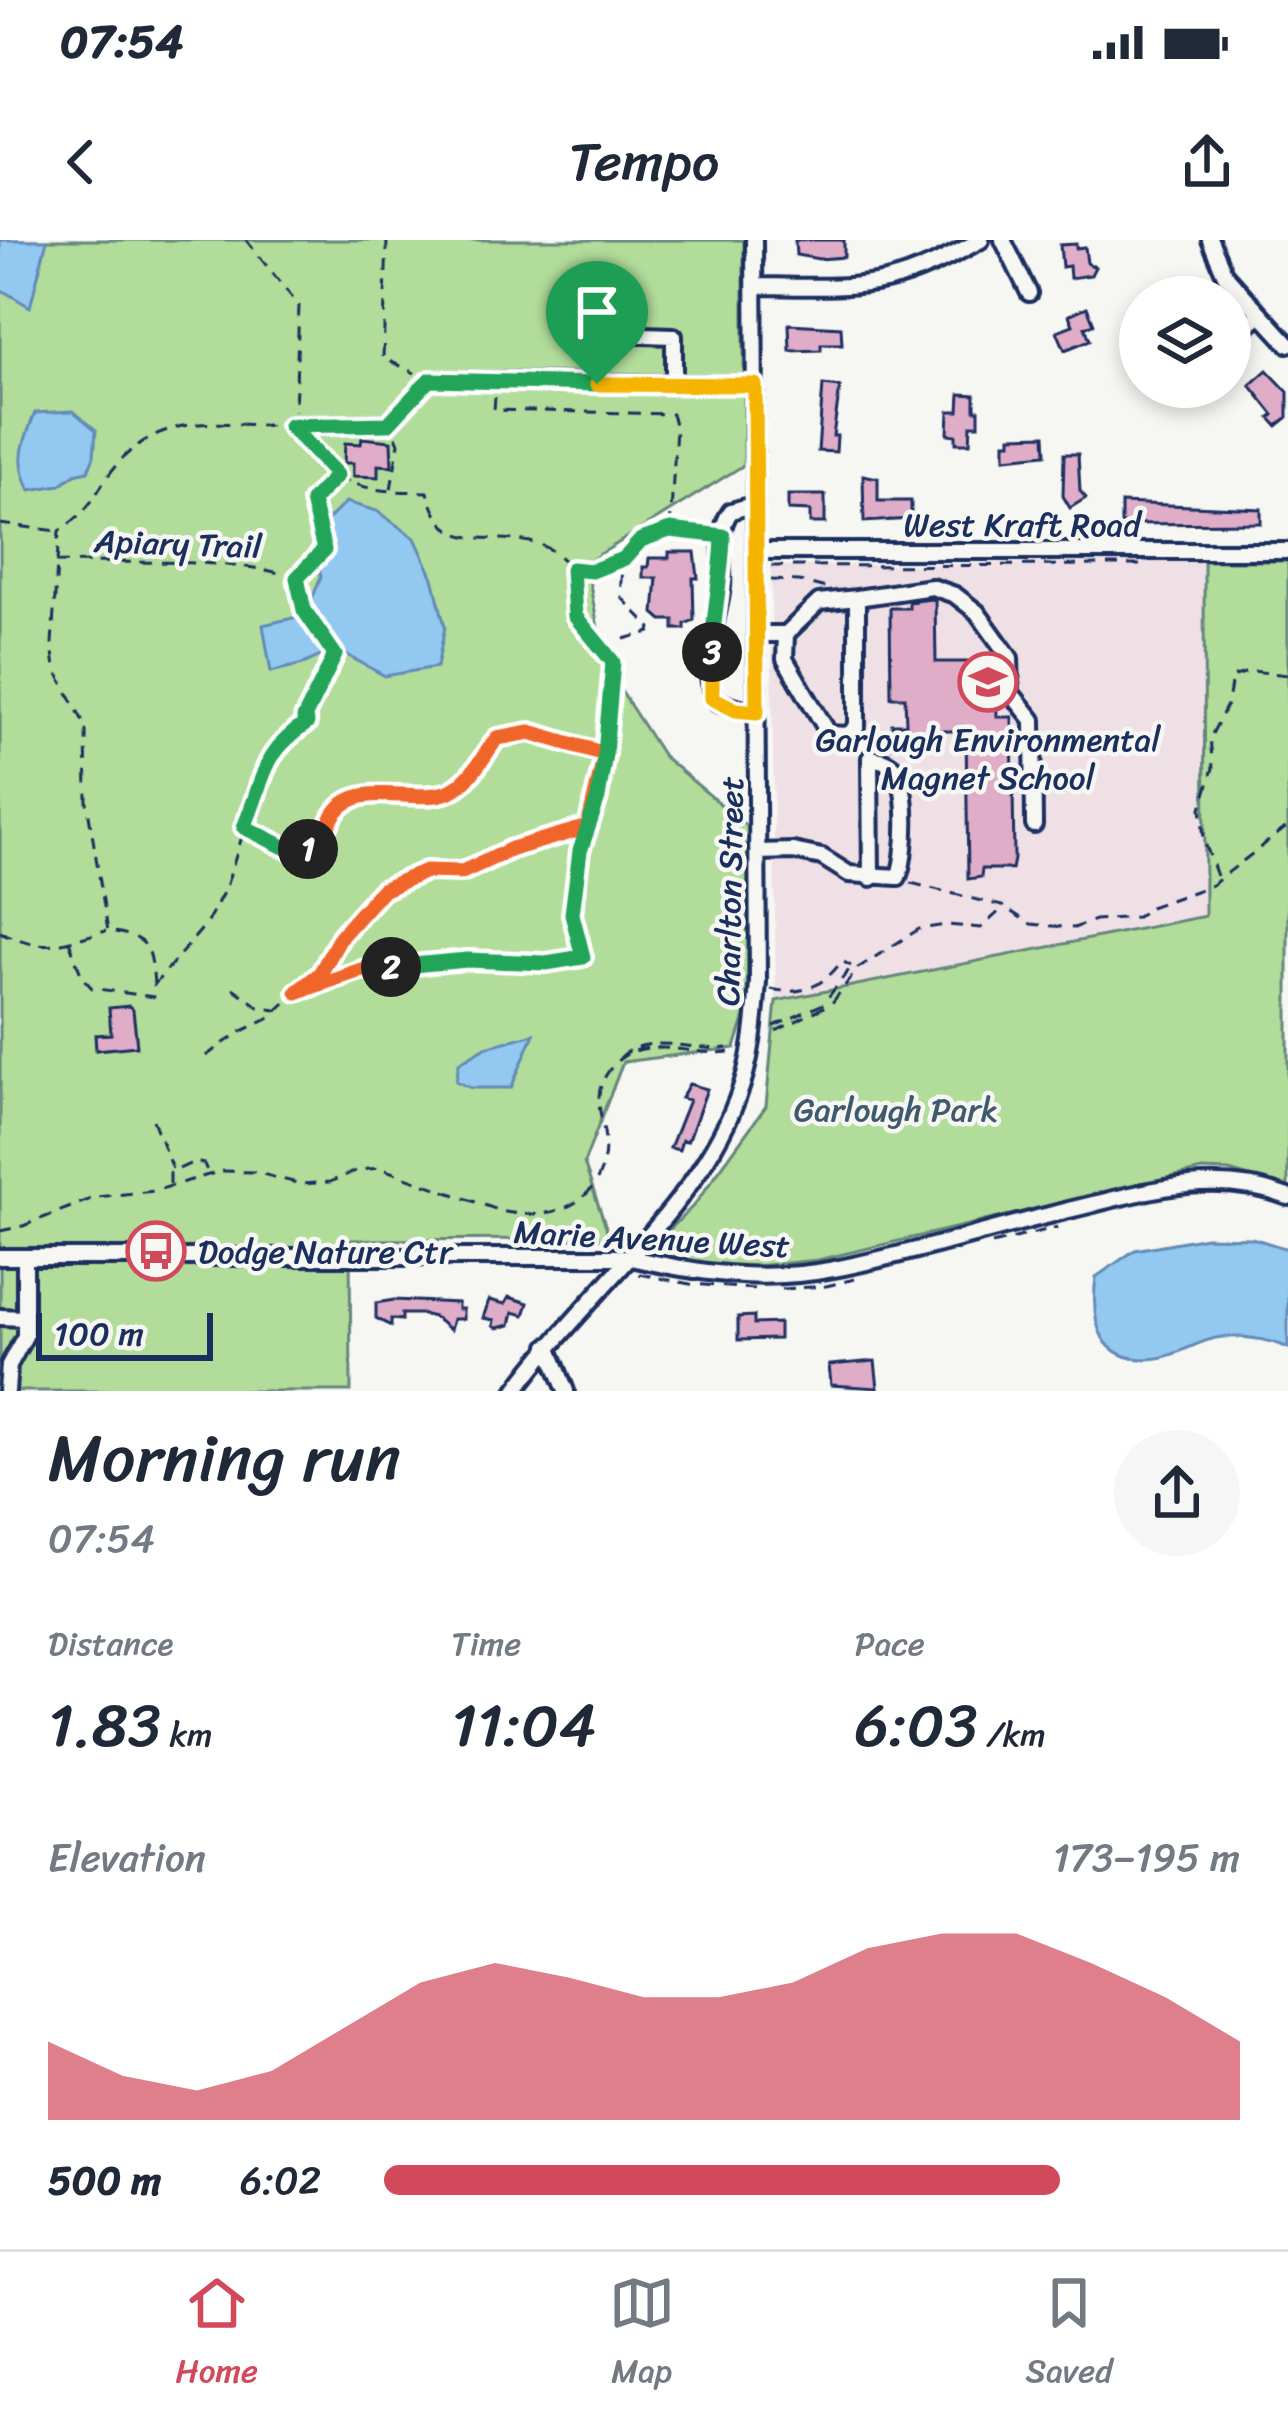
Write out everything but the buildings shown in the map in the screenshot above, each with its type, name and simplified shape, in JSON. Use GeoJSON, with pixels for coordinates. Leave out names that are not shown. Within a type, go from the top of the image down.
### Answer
{"type":"FeatureCollection","features":[{"type":"Feature","properties":{"kind":"street","name":"Charlton Street"},"geometry":{"type":"LineString","coordinates":[[515,1391],[710,1156],[737,1099],[753,1044],[758,982],[754,240]]}},
{"type":"Feature","properties":{"kind":"street"},"geometry":{"type":"LineString","coordinates":[[754,286],[887,281],[928,268],[982,240]]}},
{"type":"Feature","properties":{"kind":"street"},"geometry":{"type":"LineString","coordinates":[[1003,240],[1029,292]]}},
{"type":"Feature","properties":{"kind":"street"},"geometry":{"type":"LineString","coordinates":[[1210,240],[1226,275],[1288,344]]}},
{"type":"Feature","properties":{"kind":"street"},"geometry":{"type":"LineString","coordinates":[[1251,323],[1261,314]]}},
{"type":"Feature","properties":{"kind":"street"},"geometry":{"type":"LineString","coordinates":[[597,384],[600,341],[613,334],[674,336],[674,385]]}},
{"type":"Feature","properties":{"kind":"street"},"geometry":{"type":"LineString","coordinates":[[292,426],[388,424],[429,380],[755,385]]}},
{"type":"Feature","properties":{"kind":"street"},"geometry":{"type":"LineString","coordinates":[[756,504],[731,511],[724,521],[711,692],[722,705],[757,712]]}},
{"type":"Feature","properties":{"kind":"street","name":"West Kraft Road"},"geometry":{"type":"LineString","coordinates":[[756,551],[1288,551]]}},
{"type":"Feature","properties":{"kind":"street"},"geometry":{"type":"LineString","coordinates":[[756,634],[785,634],[819,602],[932,587],[955,595],[988,626],[1010,658],[1010,694],[1033,721],[1034,825]]}},
{"type":"Feature","properties":{"kind":"street"},"geometry":{"type":"LineString","coordinates":[[785,634],[785,659],[829,734],[848,735],[857,726],[850,598]]}},
{"type":"Feature","properties":{"kind":"street"},"geometry":{"type":"LineString","coordinates":[[757,658],[785,659]]}},
{"type":"Feature","properties":{"kind":"street"},"geometry":{"type":"LineString","coordinates":[[758,852],[794,851],[822,857],[849,874],[871,878],[898,877],[905,865],[903,784],[895,768],[880,758],[870,758],[871,878]]}},
{"type":"Feature","properties":{"kind":"street","name":"Marie Avenue West"},"geometry":{"type":"LineString","coordinates":[[0,1257],[626,1257],[730,1276],[785,1275],[833,1269],[1183,1184],[1246,1185],[1288,1197]]}},
{"type":"Feature","properties":{"kind":"street"},"geometry":{"type":"LineString","coordinates":[[7,1391],[9,1364],[25,1336],[25,1257]]}},
{"type":"Feature","properties":{"kind":"street"},"geometry":{"type":"LineString","coordinates":[[0,1318],[25,1318]]}},
{"type":"Feature","properties":{"kind":"street"},"geometry":{"type":"LineString","coordinates":[[548,1346],[566,1391]]}},
{"type":"Feature","properties":{"kind":"path"},"geometry":{"type":"LineString","coordinates":[[246,240],[299,306],[292,426]]}},
{"type":"Feature","properties":{"kind":"path"},"geometry":{"type":"LineString","coordinates":[[387,240],[383,358],[429,380]]}},
{"type":"Feature","properties":{"kind":"path"},"geometry":{"type":"LineString","coordinates":[[495,383],[494,410],[672,414],[676,428],[670,530]]}},
{"type":"Feature","properties":{"kind":"path"},"geometry":{"type":"LineString","coordinates":[[0,524],[59,531],[85,514],[121,461],[168,426],[193,423],[292,426],[337,475],[356,486],[428,491],[434,516],[466,539],[527,541],[558,555],[572,569],[592,571],[625,558],[641,540],[670,530],[723,536]]}},
{"type":"Feature","properties":{"kind":"path"},"geometry":{"type":"LineString","coordinates":[[390,491],[399,443]]}},
{"type":"Feature","properties":{"kind":"path"},"geometry":{"type":"LineString","coordinates":[[154,985],[206,924],[226,887],[267,758],[280,741],[307,723],[304,718],[335,655],[304,610],[297,578],[325,546],[313,496],[337,475]]}},
{"type":"Feature","properties":{"kind":"path"},"geometry":{"type":"LineString","coordinates":[[59,531],[52,644],[55,668],[86,727],[87,802],[108,931]]}},
{"type":"Feature","properties":{"kind":"path"},"geometry":{"type":"LineString","coordinates":[[624,639],[651,628],[622,598],[625,558]]}},
{"type":"Feature","properties":{"kind":"path","name":"Apiary Trail"},"geometry":{"type":"LineString","coordinates":[[56,562],[272,569],[297,578]]}},
{"type":"Feature","properties":{"kind":"path"},"geometry":{"type":"LineString","coordinates":[[770,566],[1147,565]]}},
{"type":"Feature","properties":{"kind":"path"},"geometry":{"type":"LineString","coordinates":[[297,992],[361,970],[467,960],[546,963],[583,957],[572,914],[580,851],[605,754],[613,662],[575,616],[572,569]]}},
{"type":"Feature","properties":{"kind":"path"},"geometry":{"type":"LineString","coordinates":[[770,580],[821,585],[850,598]]}},
{"type":"Feature","properties":{"kind":"path"},"geometry":{"type":"LineString","coordinates":[[1216,878],[1201,826],[1201,808],[1213,768],[1210,737],[1228,703],[1232,677],[1251,671],[1288,675]]}},
{"type":"Feature","properties":{"kind":"path"},"geometry":{"type":"LineString","coordinates":[[244,827],[288,849],[318,848],[338,808],[368,793],[391,797],[447,793],[467,779],[497,738],[530,732],[605,754]]}},
{"type":"Feature","properties":{"kind":"path"},"geometry":{"type":"LineString","coordinates":[[898,877],[1003,908],[1031,924],[1074,928],[1096,920],[1137,917],[1150,907],[1212,885],[1288,826]]}},
{"type":"Feature","properties":{"kind":"path"},"geometry":{"type":"LineString","coordinates":[[206,1056],[278,1010],[320,974],[341,936],[382,890],[426,871],[462,872],[512,849],[588,827]]}},
{"type":"Feature","properties":{"kind":"path"},"geometry":{"type":"LineString","coordinates":[[775,1029],[832,1003],[854,968],[919,929],[981,928],[1003,908]]}},
{"type":"Feature","properties":{"kind":"path"},"geometry":{"type":"LineString","coordinates":[[0,932],[34,946],[108,931],[135,935],[152,955],[154,997],[92,988],[82,977],[69,941]]}},
{"type":"Feature","properties":{"kind":"path"},"geometry":{"type":"LineString","coordinates":[[771,989],[797,992],[822,982],[842,961],[854,968]]}},
{"type":"Feature","properties":{"kind":"path"},"geometry":{"type":"LineString","coordinates":[[233,988],[259,1007],[278,1010]]}},
{"type":"Feature","properties":{"kind":"path"},"geometry":{"type":"LineString","coordinates":[[0,1232],[96,1197],[238,1170],[301,1184],[330,1182],[358,1170],[380,1168],[520,1216],[555,1213],[584,1198],[602,1174],[605,1141],[599,1098],[602,1083],[623,1053],[647,1044],[728,1050]]}},
{"type":"Feature","properties":{"kind":"path"},"geometry":{"type":"LineString","coordinates":[[153,1120],[173,1171]]}},
{"type":"Feature","properties":{"kind":"path"},"geometry":{"type":"LineString","coordinates":[[171,1186],[173,1171],[197,1162],[204,1164],[208,1174]]}},
{"type":"Feature","properties":{"kind":"shaded area","name":"Garlough Environmental Magnet School"},"geometry":{"type":"Polygon","coordinates":[[[1204,561],[1205,916],[776,1001],[771,566],[1204,561]]]}},
{"type":"Feature","properties":{"kind":"green space"},"geometry":{"type":"Polygon","coordinates":[[[0,240],[744,240],[744,465],[586,563],[605,666],[663,756],[749,828],[747,1010],[735,1048],[623,1062],[584,1163],[610,1239],[350,1240],[351,1391],[0,1391],[0,240]]]}},
{"type":"Feature","properties":{"kind":"green space","name":"Garlough Park"},"geometry":{"type":"Polygon","coordinates":[[[1204,561],[1288,561],[1288,1188],[1229,1171],[1202,1170],[818,1260],[727,1269],[648,1251],[695,1204],[766,1106],[776,1001],[1205,916],[1204,561]]]}},
{"type":"Feature","properties":{"kind":"water"},"geometry":{"type":"Polygon","coordinates":[[[0,240],[47,240],[30,307],[0,289],[0,240]]]}},
{"type":"Feature","properties":{"kind":"water"},"geometry":{"type":"Polygon","coordinates":[[[73,411],[96,430],[88,471],[60,485],[30,490],[22,452],[35,413],[73,411]]]}},
{"type":"Feature","properties":{"kind":"water"},"geometry":{"type":"Polygon","coordinates":[[[346,502],[377,511],[415,538],[433,578],[445,627],[437,667],[385,676],[336,649],[271,672],[263,625],[306,615],[321,576],[315,557],[323,545],[326,522],[346,502]]]}},
{"type":"Feature","properties":{"kind":"water"},"geometry":{"type":"Polygon","coordinates":[[[534,1034],[511,1088],[471,1088],[456,1081],[459,1063],[486,1047],[534,1034]]]}},
{"type":"Feature","properties":{"kind":"water"},"geometry":{"type":"Polygon","coordinates":[[[1206,1237],[1252,1238],[1288,1249],[1288,1348],[1264,1340],[1222,1337],[1174,1354],[1138,1359],[1111,1348],[1095,1311],[1096,1277],[1135,1250],[1206,1237]]]}},
{"type":"Feature","properties":{"kind":"place","name":"Garlough Environmental Magnet School"},"geometry":{"type":"Point","coordinates":[988,682]}},
{"type":"Feature","properties":{"kind":"place","name":"Dodge Nature Ctr"},"geometry":{"type":"Point","coordinates":[156,1251]}},
{"type":"Feature","properties":{"kind":"route"},"geometry":{"type":"LineString","coordinates":[[429,380],[597,384],[755,385],[757,712],[736,710],[712,698],[723,536],[670,530],[641,540],[625,558],[592,571],[572,569],[575,616],[613,662],[610,724],[598,798],[580,851],[572,914],[583,957],[546,963],[467,960],[361,970],[297,992],[320,974],[341,936],[382,890],[426,871],[462,872],[512,849],[588,827],[605,754],[530,732],[497,738],[467,779],[447,793],[391,797],[368,793],[338,808],[318,848],[288,849],[244,827],[267,758],[280,741],[307,723],[304,718],[335,655],[304,610],[297,578],[324,550],[312,501],[337,475],[290,426],[388,424],[429,380]]}}]}
